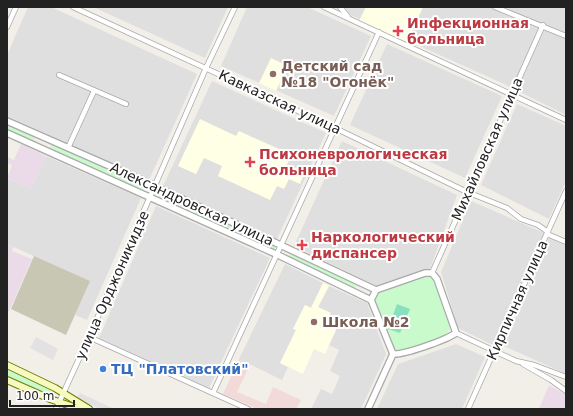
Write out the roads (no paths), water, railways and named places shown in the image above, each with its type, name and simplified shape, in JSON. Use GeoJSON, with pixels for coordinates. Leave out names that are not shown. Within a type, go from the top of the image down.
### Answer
{"type":"FeatureCollection","features":[{"type":"Feature","properties":{"kind":"main road"},"geometry":{"type":"LineString","coordinates":[[7,365],[55,388],[89,409]]}},
{"type":"Feature","properties":{"kind":"main road"},"geometry":{"type":"LineString","coordinates":[[7,380],[50,399],[80,409]]}},
{"type":"Feature","properties":{"kind":"street"},"geometry":{"type":"LineString","coordinates":[[7,27],[16,7]]}},
{"type":"Feature","properties":{"kind":"street","name":"Кавказская улица"},"geometry":{"type":"LineString","coordinates":[[73,7],[335,128],[467,192],[507,208],[521,219],[538,225],[548,233],[566,242]]}},
{"type":"Feature","properties":{"kind":"street","name":"улица Орджоникидзе"},"geometry":{"type":"LineString","coordinates":[[56,409],[89,337],[206,68],[235,7]]}},
{"type":"Feature","properties":{"kind":"street"},"geometry":{"type":"LineString","coordinates":[[324,7],[566,120]]}},
{"type":"Feature","properties":{"kind":"street"},"geometry":{"type":"LineString","coordinates":[[340,7],[350,19]]}},
{"type":"Feature","properties":{"kind":"street"},"geometry":{"type":"LineString","coordinates":[[495,7],[543,25],[566,36]]}},
{"type":"Feature","properties":{"kind":"street","name":"Михайловская улица"},"geometry":{"type":"LineString","coordinates":[[432,273],[543,25]]}},
{"type":"Feature","properties":{"kind":"street"},"geometry":{"type":"LineString","coordinates":[[213,393],[283,246],[335,128],[380,32]]}},
{"type":"Feature","properties":{"kind":"street"},"geometry":{"type":"LineString","coordinates":[[59,75],[126,104]]}},
{"type":"Feature","properties":{"kind":"street"},"geometry":{"type":"LineString","coordinates":[[68,148],[94,91]]}},
{"type":"Feature","properties":{"kind":"street","name":"Александровская улица"},"geometry":{"type":"LineString","coordinates":[[7,120],[155,186],[376,290]]}},
{"type":"Feature","properties":{"kind":"street","name":"Александровская улица"},"geometry":{"type":"LineString","coordinates":[[7,133],[278,255],[371,300]]}},
{"type":"Feature","properties":{"kind":"street","name":"Кирпичная улица"},"geometry":{"type":"LineString","coordinates":[[468,409],[566,191]]}},
{"type":"Feature","properties":{"kind":"street"},"geometry":{"type":"LineString","coordinates":[[456,333],[438,279],[432,273],[425,273],[376,290],[371,300],[389,350],[393,354],[398,355],[456,333],[518,361],[551,380],[566,391]]}},
{"type":"Feature","properties":{"kind":"street"},"geometry":{"type":"LineString","coordinates":[[89,337],[248,409]]}},
{"type":"Feature","properties":{"kind":"street"},"geometry":{"type":"LineString","coordinates":[[368,409],[393,354]]}},
{"type":"Feature","properties":{"kind":"street"},"geometry":{"type":"LineString","coordinates":[[518,361],[534,365],[566,377]]}},
{"type":"Feature","properties":{"kind":"place","name":"Инфекционная больница"},"geometry":{"type":"Point","coordinates":[398,31]}},
{"type":"Feature","properties":{"kind":"place","name":"Детский сад №18 \"Огонёк\""},"geometry":{"type":"Point","coordinates":[273,74]}},
{"type":"Feature","properties":{"kind":"place","name":"Психоневрологическая больница"},"geometry":{"type":"Point","coordinates":[250,162]}},
{"type":"Feature","properties":{"kind":"place","name":"Наркологический диспансер"},"geometry":{"type":"Point","coordinates":[302,245]}},
{"type":"Feature","properties":{"kind":"place","name":"Школа №2"},"geometry":{"type":"Point","coordinates":[314,322]}},
{"type":"Feature","properties":{"kind":"place","name":"ТЦ \"Платовский\""},"geometry":{"type":"Point","coordinates":[103,369]}}]}
